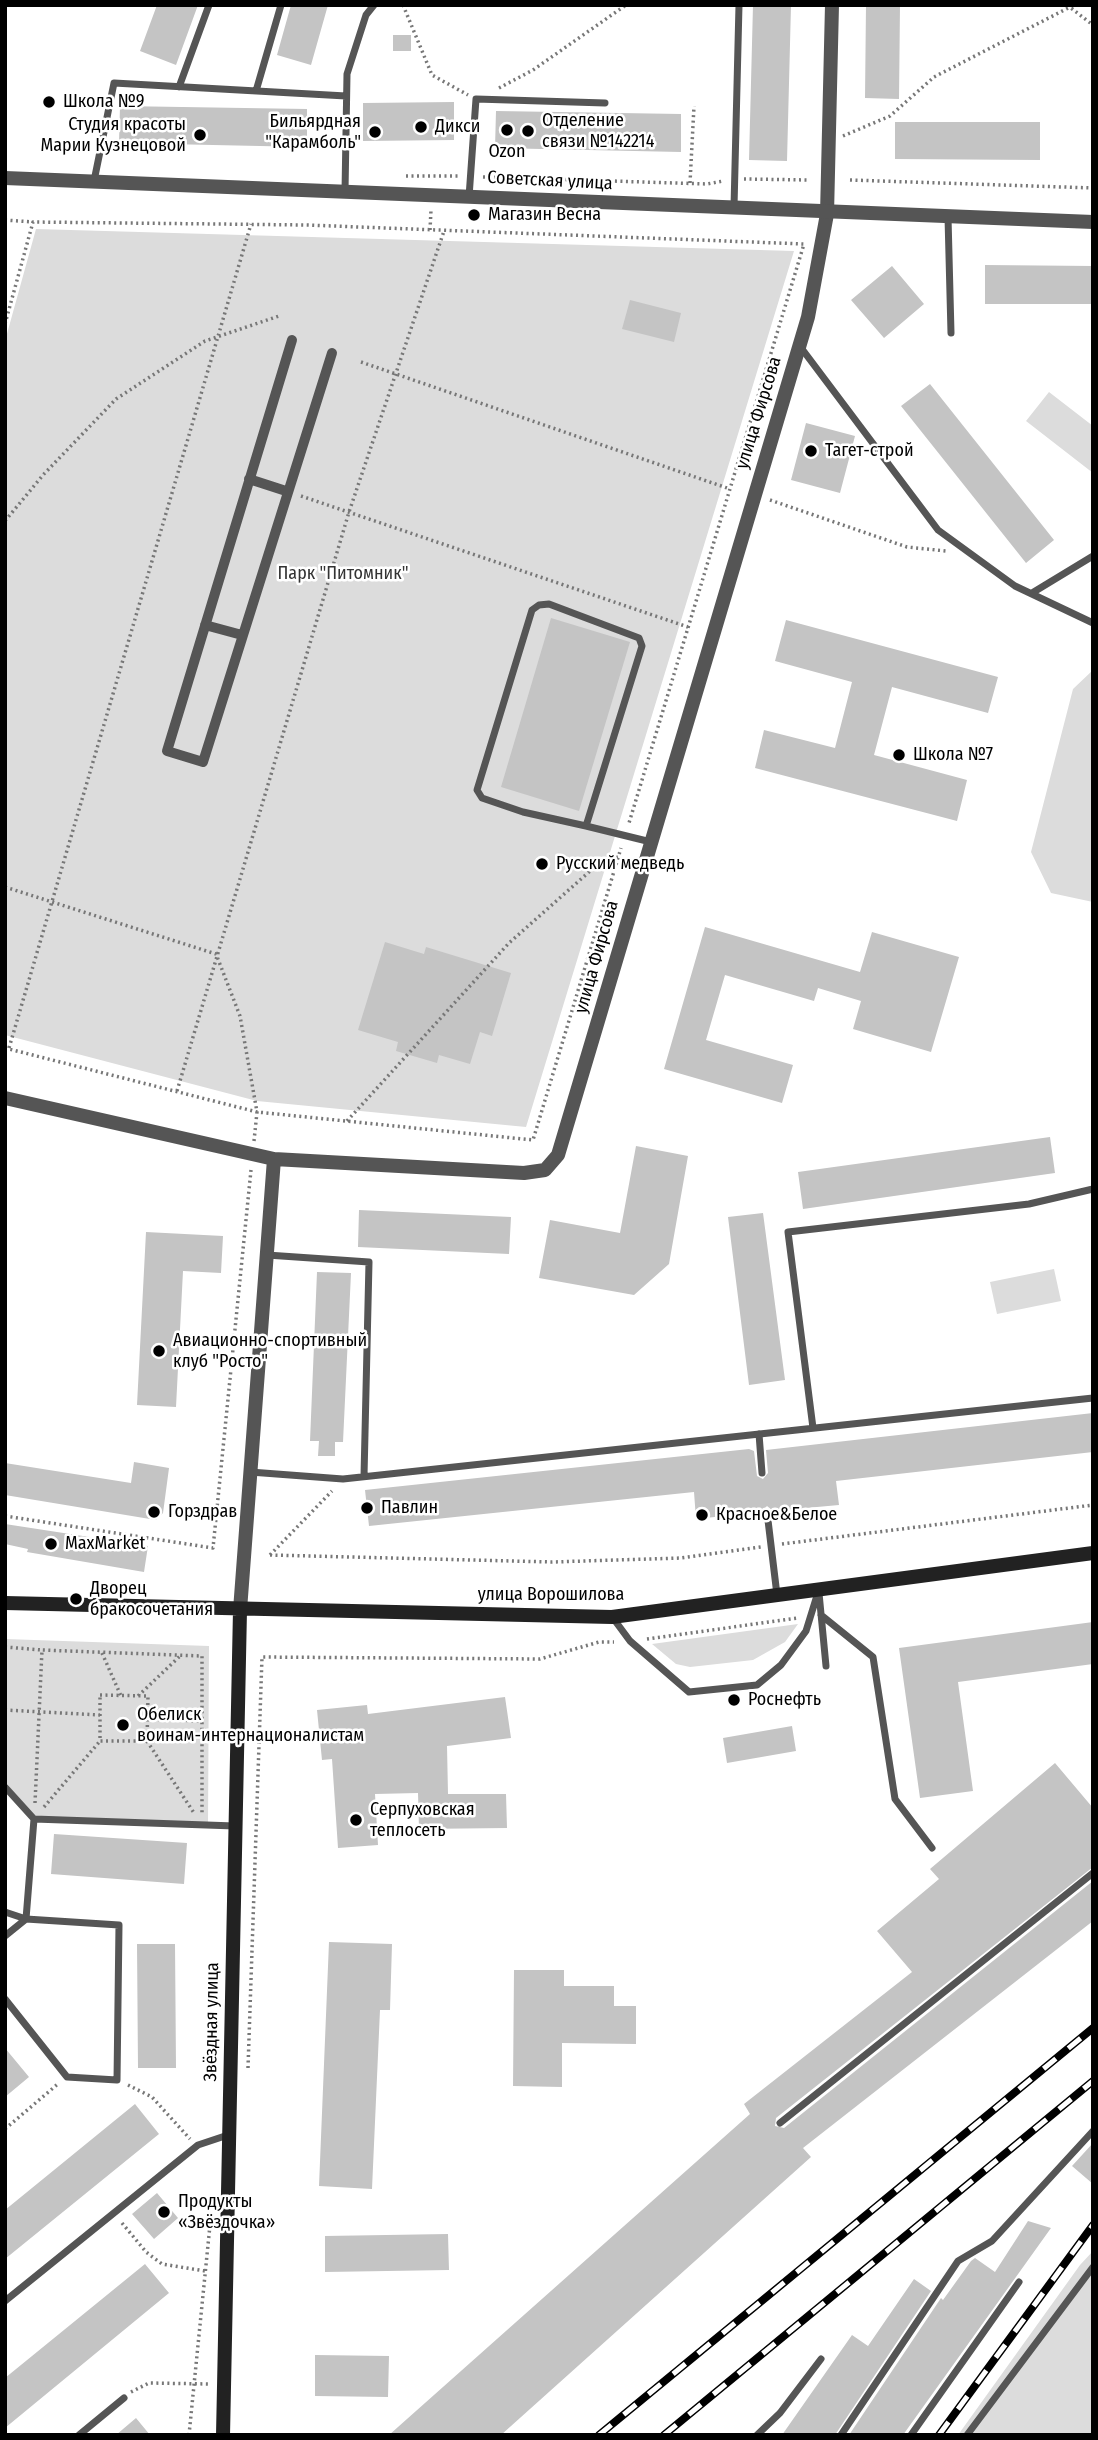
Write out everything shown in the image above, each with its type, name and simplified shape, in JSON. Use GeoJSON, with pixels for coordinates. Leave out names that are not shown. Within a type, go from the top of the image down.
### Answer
{"type":"FeatureCollection","features":[{"type":"Feature","properties":{"kind":"main road","name":"улица Ворошилова"},"geometry":{"type":"LineString","coordinates":[[5,1603],[612,1617],[1093,1553]]}},
{"type":"Feature","properties":{"kind":"main road","name":"Звёздная улица"},"geometry":{"type":"LineString","coordinates":[[223,2435],[240,1609]]}},
{"type":"Feature","properties":{"kind":"street","name":"улица Фирсова"},"geometry":{"type":"LineString","coordinates":[[274,1159],[524,1174],[545,1170],[558,1155],[799,345],[827,214],[832,5]]}},
{"type":"Feature","properties":{"kind":"street","name":"Советская улица"},"geometry":{"type":"LineString","coordinates":[[5,178],[827,214],[1093,222]]}},
{"type":"Feature","properties":{"kind":"street"},"geometry":{"type":"LineString","coordinates":[[292,340],[167,751],[203,762],[286,491],[332,353]]}},
{"type":"Feature","properties":{"kind":"street"},"geometry":{"type":"LineString","coordinates":[[249,479],[286,491]]}},
{"type":"Feature","properties":{"kind":"street"},"geometry":{"type":"LineString","coordinates":[[205,625],[242,635]]}},
{"type":"Feature","properties":{"kind":"street"},"geometry":{"type":"LineString","coordinates":[[5,1098],[274,1159],[240,1609]]}},
{"type":"Feature","properties":{"kind":"lane"},"geometry":{"type":"LineString","coordinates":[[179,86],[209,5]]}},
{"type":"Feature","properties":{"kind":"lane"},"geometry":{"type":"LineString","coordinates":[[256,91],[281,5]]}},
{"type":"Feature","properties":{"kind":"lane"},"geometry":{"type":"LineString","coordinates":[[345,192],[346,74],[366,16],[374,5]]}},
{"type":"Feature","properties":{"kind":"lane"},"geometry":{"type":"LineString","coordinates":[[734,209],[739,5]]}},
{"type":"Feature","properties":{"kind":"lane"},"geometry":{"type":"LineString","coordinates":[[94,181],[114,83],[346,96]]}},
{"type":"Feature","properties":{"kind":"lane"},"geometry":{"type":"LineString","coordinates":[[469,197],[476,100],[606,103]]}},
{"type":"Feature","properties":{"kind":"lane"},"geometry":{"type":"LineString","coordinates":[[948,217],[951,333]]}},
{"type":"Feature","properties":{"kind":"lane"},"geometry":{"type":"LineString","coordinates":[[799,345],[938,530],[1015,586],[1093,623]]}},
{"type":"Feature","properties":{"kind":"lane"},"geometry":{"type":"LineString","coordinates":[[1032,593],[1093,555]]}},
{"type":"Feature","properties":{"kind":"lane"},"geometry":{"type":"LineString","coordinates":[[586,826],[642,646],[639,638],[549,604],[540,605],[532,610],[477,790],[482,798],[513,808],[650,842]]}},
{"type":"Feature","properties":{"kind":"lane"},"geometry":{"type":"LineString","coordinates":[[813,1428],[788,1232],[1029,1204],[1093,1189]]}},
{"type":"Feature","properties":{"kind":"lane"},"geometry":{"type":"LineString","coordinates":[[267,1255],[369,1262],[364,1476]]}},
{"type":"Feature","properties":{"kind":"lane"},"geometry":{"type":"LineString","coordinates":[[249,1472],[344,1479],[1093,1398]]}},
{"type":"Feature","properties":{"kind":"lane"},"geometry":{"type":"LineString","coordinates":[[759,1434],[762,1473]]}},
{"type":"Feature","properties":{"kind":"lane"},"geometry":{"type":"LineString","coordinates":[[767,1512],[777,1595]]}},
{"type":"Feature","properties":{"kind":"lane"},"geometry":{"type":"LineString","coordinates":[[819,1589],[826,1665]]}},
{"type":"Feature","properties":{"kind":"lane"},"geometry":{"type":"LineString","coordinates":[[612,1617],[630,1641],[689,1692],[757,1685],[781,1665],[806,1631],[819,1589]]}},
{"type":"Feature","properties":{"kind":"lane"},"geometry":{"type":"LineString","coordinates":[[821,1615],[873,1657],[895,1799],[932,1849]]}},
{"type":"Feature","properties":{"kind":"lane"},"geometry":{"type":"LineString","coordinates":[[5,1787],[34,1819],[235,1826]]}},
{"type":"Feature","properties":{"kind":"lane"},"geometry":{"type":"LineString","coordinates":[[5,1936],[26,1919],[34,1819]]}},
{"type":"Feature","properties":{"kind":"lane"},"geometry":{"type":"LineString","coordinates":[[780,2123],[1093,1873]]}},
{"type":"Feature","properties":{"kind":"lane"},"geometry":{"type":"LineString","coordinates":[[5,1912],[26,1919],[119,1925],[117,2080],[66,2077],[5,1999]]}},
{"type":"Feature","properties":{"kind":"lane"},"geometry":{"type":"LineString","coordinates":[[841,2435],[958,2260],[992,2241],[1093,2131]]}},
{"type":"Feature","properties":{"kind":"lane"},"geometry":{"type":"LineString","coordinates":[[5,2301],[198,2145],[229,2135]]}},
{"type":"Feature","properties":{"kind":"lane"},"geometry":{"type":"LineString","coordinates":[[967,2435],[1093,2267]]}},
{"type":"Feature","properties":{"kind":"lane"},"geometry":{"type":"LineString","coordinates":[[911,2435],[1019,2282]]}},
{"type":"Feature","properties":{"kind":"lane"},"geometry":{"type":"LineString","coordinates":[[757,2435],[780,2413],[821,2359]]}},
{"type":"Feature","properties":{"kind":"lane"},"geometry":{"type":"LineString","coordinates":[[79,2435],[124,2398]]}},
{"type":"Feature","properties":{"kind":"path"},"geometry":{"type":"LineString","coordinates":[[403,5],[432,75],[476,100],[533,70],[626,5]]}},
{"type":"Feature","properties":{"kind":"path"},"geometry":{"type":"LineString","coordinates":[[829,142],[890,116],[934,77],[1070,6],[1093,25]]}},
{"type":"Feature","properties":{"kind":"path"},"geometry":{"type":"LineString","coordinates":[[690,183],[694,106]]}},
{"type":"Feature","properties":{"kind":"path"},"geometry":{"type":"LineString","coordinates":[[395,176],[690,183],[735,179],[809,180]]}},
{"type":"Feature","properties":{"kind":"path"},"geometry":{"type":"LineString","coordinates":[[850,180],[1093,188]]}},
{"type":"Feature","properties":{"kind":"path"},"geometry":{"type":"LineString","coordinates":[[5,220],[251,224],[804,244],[533,1140],[257,1112],[7,1049],[251,224]]}},
{"type":"Feature","properties":{"kind":"path"},"geometry":{"type":"LineString","coordinates":[[5,324],[33,222]]}},
{"type":"Feature","properties":{"kind":"path"},"geometry":{"type":"LineString","coordinates":[[177,1092],[349,512],[444,230]]}},
{"type":"Feature","properties":{"kind":"path"},"geometry":{"type":"LineString","coordinates":[[5,521],[43,475],[116,399],[205,341],[279,316]]}},
{"type":"Feature","properties":{"kind":"path"},"geometry":{"type":"LineString","coordinates":[[361,362],[730,489]]}},
{"type":"Feature","properties":{"kind":"path"},"geometry":{"type":"LineString","coordinates":[[286,491],[688,627]]}},
{"type":"Feature","properties":{"kind":"path"},"geometry":{"type":"LineString","coordinates":[[754,495],[907,547],[972,554]]}},
{"type":"Feature","properties":{"kind":"path"},"geometry":{"type":"LineString","coordinates":[[347,1121],[509,943],[598,864],[618,858]]}},
{"type":"Feature","properties":{"kind":"path"},"geometry":{"type":"LineString","coordinates":[[5,887],[53,900],[216,954]]}},
{"type":"Feature","properties":{"kind":"path"},"geometry":{"type":"LineString","coordinates":[[5,1516],[213,1548],[257,1112],[240,1016],[216,954]]}},
{"type":"Feature","properties":{"kind":"path"},"geometry":{"type":"LineString","coordinates":[[344,1479],[271,1555],[552,1562],[681,1558],[1093,1505]]}},
{"type":"Feature","properties":{"kind":"path"},"geometry":{"type":"LineString","coordinates":[[248,2074],[262,1657],[540,1659],[599,1642],[630,1641],[811,1616]]}},
{"type":"Feature","properties":{"kind":"path"},"geometry":{"type":"LineString","coordinates":[[5,1647],[202,1656],[202,1825]]}},
{"type":"Feature","properties":{"kind":"path"},"geometry":{"type":"LineString","coordinates":[[34,1819],[43,1650]]}},
{"type":"Feature","properties":{"kind":"path"},"geometry":{"type":"LineString","coordinates":[[102,1653],[121,1696]]}},
{"type":"Feature","properties":{"kind":"path"},"geometry":{"type":"LineString","coordinates":[[138,1696],[180,1655]]}},
{"type":"Feature","properties":{"kind":"path"},"geometry":{"type":"LineString","coordinates":[[34,1819],[100,1741],[100,1695],[148,1696],[147,1741],[202,1825]]}},
{"type":"Feature","properties":{"kind":"path"},"geometry":{"type":"LineString","coordinates":[[5,1710],[100,1715]]}},
{"type":"Feature","properties":{"kind":"path"},"geometry":{"type":"LineString","coordinates":[[147,1719],[202,1721]]}},
{"type":"Feature","properties":{"kind":"path"},"geometry":{"type":"LineString","coordinates":[[100,1741],[147,1741]]}},
{"type":"Feature","properties":{"kind":"path"},"geometry":{"type":"LineString","coordinates":[[5,2129],[66,2077]]}},
{"type":"Feature","properties":{"kind":"path"},"geometry":{"type":"LineString","coordinates":[[117,2080],[152,2097],[184,2134],[198,2145]]}},
{"type":"Feature","properties":{"kind":"path"},"geometry":{"type":"LineString","coordinates":[[5,2118],[11,2125]]}},
{"type":"Feature","properties":{"kind":"path"},"geometry":{"type":"LineString","coordinates":[[114,2213],[146,2252],[162,2264],[205,2272]]}},
{"type":"Feature","properties":{"kind":"path"},"geometry":{"type":"LineString","coordinates":[[189,2435],[210,2219]]}},
{"type":"Feature","properties":{"kind":"path"},"geometry":{"type":"LineString","coordinates":[[124,2398],[149,2383],[224,2385]]}},
{"type":"Feature","properties":{"kind":"green space","name":"Парк \"Питомник\""},"geometry":{"type":"Polygon","coordinates":[[[36,229],[794,251],[526,1127],[257,1101],[5,1035],[5,341],[36,229]]]}},
{"type":"Feature","properties":{"kind":"green space"},"geometry":{"type":"Polygon","coordinates":[[[1049,392],[1093,426],[1093,473],[1026,421],[1049,392]]]}},
{"type":"Feature","properties":{"kind":"green space"},"geometry":{"type":"Polygon","coordinates":[[[1093,670],[1093,902],[1051,893],[1031,852],[1073,689],[1093,670]]]}},
{"type":"Feature","properties":{"kind":"green space"},"geometry":{"type":"Polygon","coordinates":[[[1054,1269],[1061,1301],[997,1314],[990,1282],[1054,1269]]]}},
{"type":"Feature","properties":{"kind":"green space"},"geometry":{"type":"Polygon","coordinates":[[[798,1624],[785,1642],[753,1660],[690,1667],[676,1664],[652,1644],[798,1624]]]}},
{"type":"Feature","properties":{"kind":"green space"},"geometry":{"type":"Polygon","coordinates":[[[5,1639],[209,1646],[208,1825],[34,1819],[5,1781],[5,1639]]]}},
{"type":"Feature","properties":{"kind":"green space"},"geometry":{"type":"Polygon","coordinates":[[[1093,2251],[1093,2435],[958,2435],[1080,2265],[1093,2251]]]}},
{"type":"Feature","properties":{"kind":"building"},"geometry":{"type":"Polygon","coordinates":[[[157,5],[198,5],[176,65],[140,51],[157,5]]]}},
{"type":"Feature","properties":{"kind":"building"},"geometry":{"type":"Polygon","coordinates":[[[291,5],[328,5],[311,65],[277,55],[291,5]]]}},
{"type":"Feature","properties":{"kind":"building"},"geometry":{"type":"Polygon","coordinates":[[[753,5],[791,5],[787,161],[749,160],[753,5]]]}},
{"type":"Feature","properties":{"kind":"building"},"geometry":{"type":"Polygon","coordinates":[[[866,5],[900,5],[899,99],[865,98],[866,5]]]}},
{"type":"Feature","properties":{"kind":"building"},"geometry":{"type":"Polygon","coordinates":[[[393,35],[411,35],[411,51],[393,51],[393,35]]]}},
{"type":"Feature","properties":{"kind":"building"},"geometry":{"type":"Polygon","coordinates":[[[454,102],[454,140],[363,141],[363,103],[454,102]]]}},
{"type":"Feature","properties":{"kind":"building"},"geometry":{"type":"Polygon","coordinates":[[[120,106],[307,109],[307,147],[119,143],[120,106]]]}},
{"type":"Feature","properties":{"kind":"building"},"geometry":{"type":"Polygon","coordinates":[[[496,111],[681,114],[681,152],[495,148],[496,111]]]}},
{"type":"Feature","properties":{"kind":"building"},"geometry":{"type":"Polygon","coordinates":[[[895,122],[1040,122],[1040,160],[895,159],[895,122]]]}},
{"type":"Feature","properties":{"kind":"building"},"geometry":{"type":"Polygon","coordinates":[[[985,265],[1093,266],[1093,304],[985,304],[985,265]]]}},
{"type":"Feature","properties":{"kind":"building"},"geometry":{"type":"Polygon","coordinates":[[[892,266],[924,304],[884,338],[851,300],[892,266]]]}},
{"type":"Feature","properties":{"kind":"building"},"geometry":{"type":"Polygon","coordinates":[[[630,300],[681,313],[674,342],[622,329],[630,300]]]}},
{"type":"Feature","properties":{"kind":"building"},"geometry":{"type":"Polygon","coordinates":[[[930,384],[1054,540],[1026,563],[901,406],[930,384]]]}},
{"type":"Feature","properties":{"kind":"building"},"geometry":{"type":"Polygon","coordinates":[[[806,423],[855,436],[840,493],[791,480],[806,423]]]}},
{"type":"Feature","properties":{"kind":"building"},"geometry":{"type":"Polygon","coordinates":[[[551,618],[630,642],[579,811],[501,787],[551,618]]]}},
{"type":"Feature","properties":{"kind":"building"},"geometry":{"type":"Polygon","coordinates":[[[786,620],[998,677],[988,713],[892,687],[874,755],[967,780],[957,821],[755,768],[764,730],[835,748],[852,682],[775,661],[786,620]]]}},
{"type":"Feature","properties":{"kind":"building"},"geometry":{"type":"Polygon","coordinates":[[[705,927],[860,972],[872,932],[959,957],[931,1052],[853,1029],[861,1001],[818,988],[814,1001],[725,975],[706,1040],[793,1065],[782,1103],[664,1069],[705,927]]]}},
{"type":"Feature","properties":{"kind":"building"},"geometry":{"type":"Polygon","coordinates":[[[385,942],[424,954],[426,947],[511,973],[492,1036],[480,1032],[470,1064],[439,1055],[437,1063],[396,1051],[398,1042],[358,1030],[385,942]]]}},
{"type":"Feature","properties":{"kind":"building"},"geometry":{"type":"Polygon","coordinates":[[[1050,1137],[1055,1173],[803,1209],[798,1172],[1050,1137]]]}},
{"type":"Feature","properties":{"kind":"building"},"geometry":{"type":"Polygon","coordinates":[[[636,1146],[688,1156],[669,1264],[634,1295],[539,1278],[550,1220],[620,1233],[636,1146]]]}},
{"type":"Feature","properties":{"kind":"building"},"geometry":{"type":"Polygon","coordinates":[[[359,1210],[511,1217],[509,1254],[358,1247],[359,1210]]]}},
{"type":"Feature","properties":{"kind":"building"},"geometry":{"type":"Polygon","coordinates":[[[763,1213],[785,1380],[749,1385],[728,1217],[763,1213]]]}},
{"type":"Feature","properties":{"kind":"building","name":"Авиационно-спортивный клуб \"Росто\""},"geometry":{"type":"Polygon","coordinates":[[[146,1232],[223,1236],[221,1273],[183,1271],[176,1407],[137,1405],[146,1232]]]}},
{"type":"Feature","properties":{"kind":"building"},"geometry":{"type":"Polygon","coordinates":[[[317,1272],[351,1273],[343,1442],[335,1442],[335,1456],[318,1456],[319,1441],[310,1441],[317,1272]]]}},
{"type":"Feature","properties":{"kind":"building"},"geometry":{"type":"Polygon","coordinates":[[[1093,1413],[1093,1452],[836,1481],[839,1505],[773,1511],[767,1506],[761,1512],[696,1519],[694,1492],[369,1526],[365,1490],[749,1449],[754,1451],[757,1476],[763,1479],[768,1473],[766,1450],[1093,1413]]]}},
{"type":"Feature","properties":{"kind":"building"},"geometry":{"type":"Polygon","coordinates":[[[134,1462],[169,1468],[163,1513],[156,1520],[5,1495],[5,1463],[131,1483],[134,1462]]]}},
{"type":"Feature","properties":{"kind":"building"},"geometry":{"type":"Polygon","coordinates":[[[5,1524],[148,1546],[144,1572],[27,1552],[28,1549],[5,1544],[5,1524]]]}},
{"type":"Feature","properties":{"kind":"building"},"geometry":{"type":"Polygon","coordinates":[[[1093,1622],[1093,1664],[958,1682],[973,1791],[920,1798],[899,1648],[1093,1622]]]}},
{"type":"Feature","properties":{"kind":"building"},"geometry":{"type":"Polygon","coordinates":[[[505,1697],[511,1738],[447,1746],[448,1794],[506,1794],[507,1828],[419,1829],[418,1793],[375,1794],[378,1845],[338,1848],[332,1759],[322,1760],[317,1710],[367,1705],[368,1714],[505,1697]]]}},
{"type":"Feature","properties":{"kind":"building"},"geometry":{"type":"Polygon","coordinates":[[[792,1726],[796,1751],[727,1763],[723,1738],[792,1726]]]}},
{"type":"Feature","properties":{"kind":"building"},"geometry":{"type":"Polygon","coordinates":[[[1055,1763],[1093,1808],[1093,1867],[776,2118],[775,2126],[784,2128],[1093,1881],[1093,1921],[803,2148],[811,2157],[501,2435],[389,2435],[750,2114],[744,2104],[912,1972],[877,1931],[939,1879],[930,1869],[1055,1763]]]}},
{"type":"Feature","properties":{"kind":"building"},"geometry":{"type":"Polygon","coordinates":[[[54,1834],[187,1843],[184,1884],[51,1874],[54,1834]]]}},
{"type":"Feature","properties":{"kind":"building"},"geometry":{"type":"Polygon","coordinates":[[[329,1942],[392,1944],[390,2010],[380,2010],[372,2189],[319,2186],[329,1942]]]}},
{"type":"Feature","properties":{"kind":"building"},"geometry":{"type":"Polygon","coordinates":[[[137,1944],[175,1944],[176,2068],[138,2068],[137,1944]]]}},
{"type":"Feature","properties":{"kind":"building"},"geometry":{"type":"Polygon","coordinates":[[[514,1970],[564,1970],[564,1986],[614,1986],[614,2006],[636,2006],[636,2044],[562,2043],[562,2087],[513,2086],[514,1970]]]}},
{"type":"Feature","properties":{"kind":"building"},"geometry":{"type":"Polygon","coordinates":[[[5,2048],[29,2077],[5,2097],[5,2048]]]}},
{"type":"Feature","properties":{"kind":"building"},"geometry":{"type":"Polygon","coordinates":[[[135,2104],[159,2134],[5,2259],[5,2210],[135,2104]]]}},
{"type":"Feature","properties":{"kind":"building"},"geometry":{"type":"Polygon","coordinates":[[[1093,2143],[1093,2184],[1072,2166],[1093,2143]]]}},
{"type":"Feature","properties":{"kind":"building"},"geometry":{"type":"Polygon","coordinates":[[[157,2193],[178,2218],[154,2239],[132,2214],[157,2193]]]}},
{"type":"Feature","properties":{"kind":"building"},"geometry":{"type":"Polygon","coordinates":[[[1028,2221],[1051,2228],[903,2435],[849,2435],[941,2298],[943,2300],[971,2261],[975,2258],[995,2272],[1028,2221]]]}},
{"type":"Feature","properties":{"kind":"building"},"geometry":{"type":"Polygon","coordinates":[[[448,2234],[449,2270],[325,2272],[325,2236],[448,2234]]]}},
{"type":"Feature","properties":{"kind":"building"},"geometry":{"type":"Polygon","coordinates":[[[145,2264],[169,2293],[5,2428],[5,2378],[145,2264]]]}},
{"type":"Feature","properties":{"kind":"building"},"geometry":{"type":"Polygon","coordinates":[[[914,2279],[931,2291],[835,2435],[782,2435],[852,2335],[868,2346],[914,2279]]]}},
{"type":"Feature","properties":{"kind":"building"},"geometry":{"type":"Polygon","coordinates":[[[315,2355],[389,2356],[388,2397],[315,2396],[315,2355]]]}},
{"type":"Feature","properties":{"kind":"building"},"geometry":{"type":"Polygon","coordinates":[[[136,2418],[150,2435],[116,2435],[136,2418]]]}},
{"type":"Feature","properties":{"kind":"railway"},"geometry":{"type":"LineString","coordinates":[[599,2435],[1093,2028]]}},
{"type":"Feature","properties":{"kind":"railway"},"geometry":{"type":"LineString","coordinates":[[664,2435],[1093,2081]]}},
{"type":"Feature","properties":{"kind":"railway"},"geometry":{"type":"LineString","coordinates":[[939,2435],[1093,2225]]}},
{"type":"Feature","properties":{"kind":"place","name":"Школа №9"},"geometry":{"type":"Point","coordinates":[49,102]}},
{"type":"Feature","properties":{"kind":"place","name":"Дикси"},"geometry":{"type":"Point","coordinates":[421,127]}},
{"type":"Feature","properties":{"kind":"place","name":"Ozon"},"geometry":{"type":"Point","coordinates":[507,130]}},
{"type":"Feature","properties":{"kind":"place","name":"Отделение связи №142214"},"geometry":{"type":"Point","coordinates":[528,131]}},
{"type":"Feature","properties":{"kind":"place","name":"Бильярдная \"Карамболь\""},"geometry":{"type":"Point","coordinates":[375,132]}},
{"type":"Feature","properties":{"kind":"place","name":"Студия красоты Марии Кузнецовой"},"geometry":{"type":"Point","coordinates":[200,135]}},
{"type":"Feature","properties":{"kind":"place","name":"Магазин Весна"},"geometry":{"type":"Point","coordinates":[474,215]}},
{"type":"Feature","properties":{"kind":"place","name":"Тагет-строй"},"geometry":{"type":"Point","coordinates":[811,451]}},
{"type":"Feature","properties":{"kind":"place","name":"Школа №7"},"geometry":{"type":"Point","coordinates":[899,755]}},
{"type":"Feature","properties":{"kind":"place","name":"Русский медведь"},"geometry":{"type":"Point","coordinates":[542,864]}},
{"type":"Feature","properties":{"kind":"place","name":"Авиационно-спортивный клуб \"Росто\""},"geometry":{"type":"Point","coordinates":[159,1351]}},
{"type":"Feature","properties":{"kind":"place","name":"Павлин"},"geometry":{"type":"Point","coordinates":[367,1508]}},
{"type":"Feature","properties":{"kind":"place","name":"Горздрав"},"geometry":{"type":"Point","coordinates":[154,1512]}},
{"type":"Feature","properties":{"kind":"place","name":"Красное&Белое"},"geometry":{"type":"Point","coordinates":[702,1515]}},
{"type":"Feature","properties":{"kind":"place","name":"MaxMarket"},"geometry":{"type":"Point","coordinates":[51,1544]}},
{"type":"Feature","properties":{"kind":"place","name":"Дворец бракосочетания"},"geometry":{"type":"Point","coordinates":[76,1599]}},
{"type":"Feature","properties":{"kind":"place","name":"Роснефть"},"geometry":{"type":"Point","coordinates":[734,1700]}},
{"type":"Feature","properties":{"kind":"place","name":"Обелиск воинам-интернационалистам"},"geometry":{"type":"Point","coordinates":[123,1725]}},
{"type":"Feature","properties":{"kind":"place","name":"Серпуховская теплосеть"},"geometry":{"type":"Point","coordinates":[356,1820]}},
{"type":"Feature","properties":{"kind":"place","name":"Продукты «Звёздочка»"},"geometry":{"type":"Point","coordinates":[164,2212]}}]}
